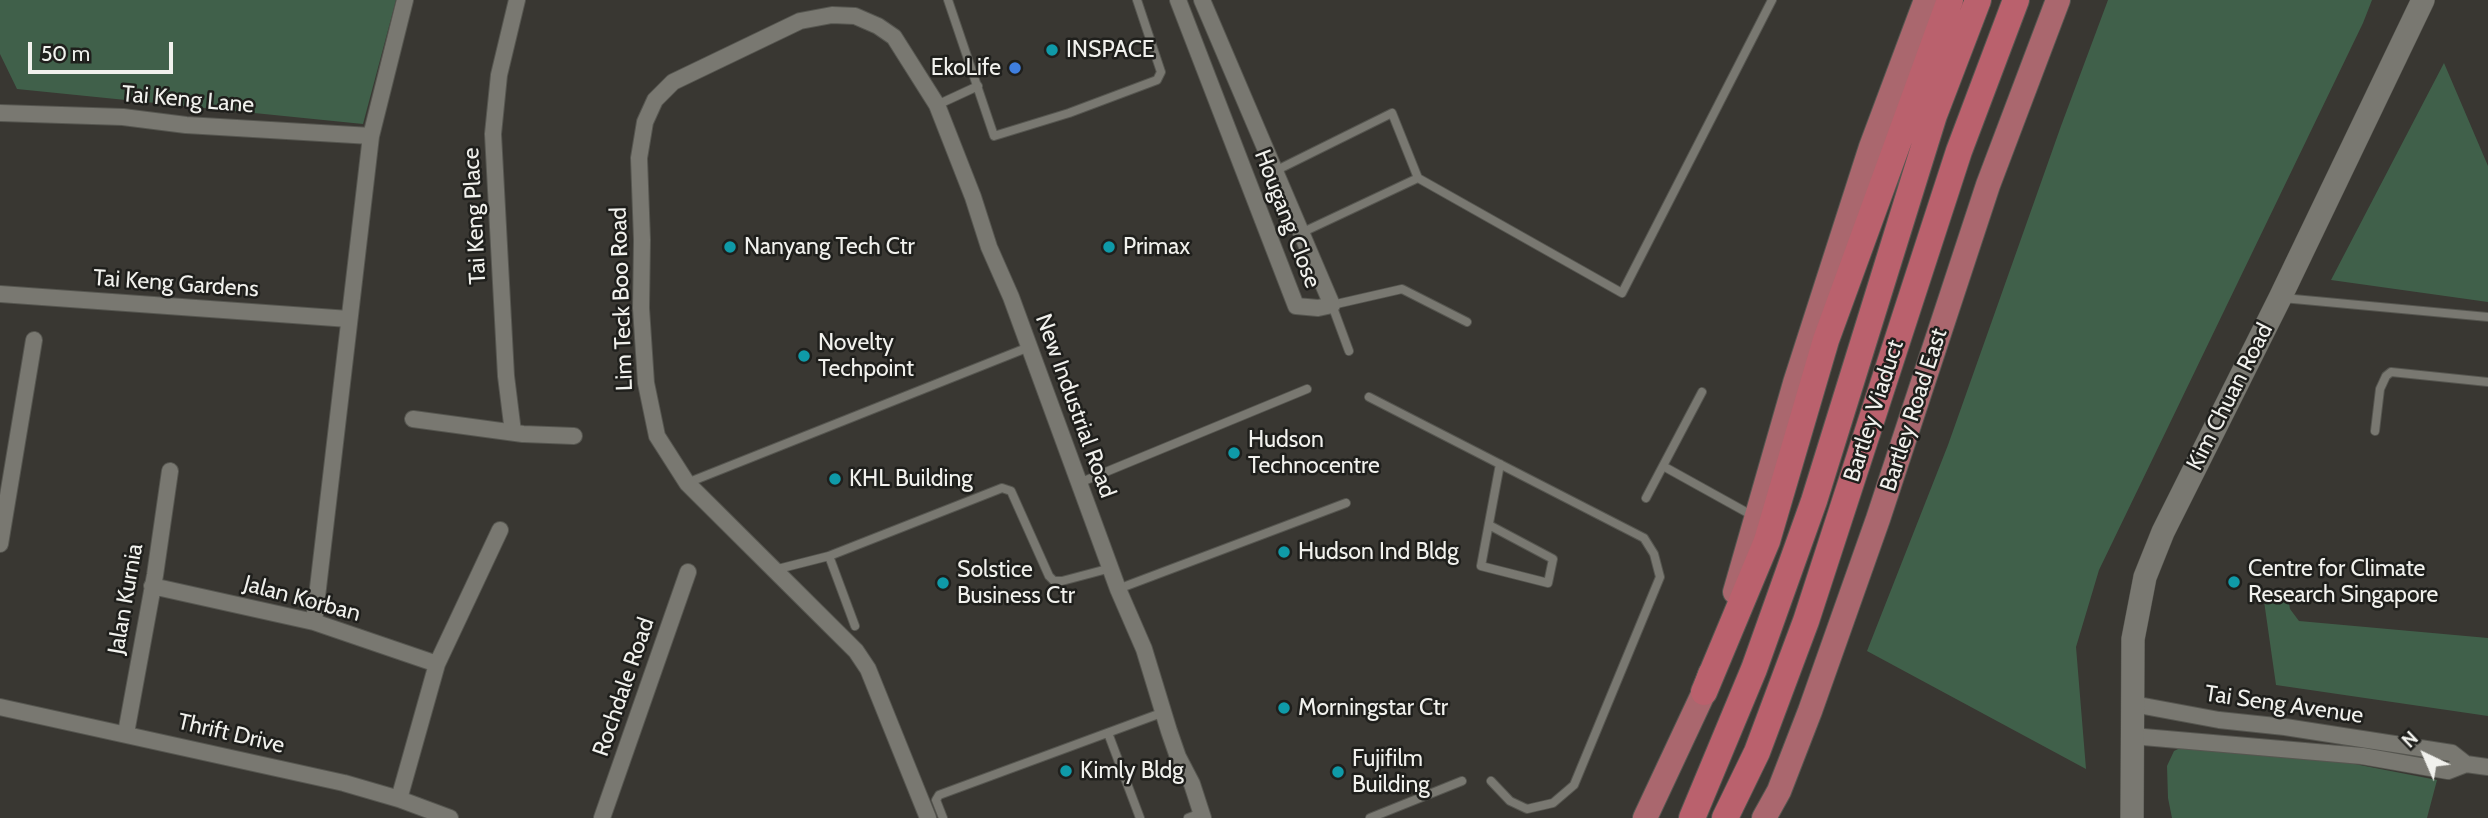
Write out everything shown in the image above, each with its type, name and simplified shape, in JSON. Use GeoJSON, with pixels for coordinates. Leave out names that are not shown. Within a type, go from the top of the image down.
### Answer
{"type":"FeatureCollection","features":[{"type":"Feature","properties":{"kind":"highway"},"geometry":{"type":"LineString","coordinates":[[1704,692],[1767,541],[1826,340],[1951,0]]}},
{"type":"Feature","properties":{"kind":"highway","name":"Bartley Viaduct"},"geometry":{"type":"LineString","coordinates":[[1692,818],[1754,669],[1814,501],[1934,115],[1978,0]]}},
{"type":"Feature","properties":{"kind":"highway","name":"Bartley Viaduct"},"geometry":{"type":"LineString","coordinates":[[1725,818],[1762,740],[1802,633],[1959,151],[2016,0]]}},
{"type":"Feature","properties":{"kind":"main road"},"geometry":{"type":"LineString","coordinates":[[1645,818],[1704,692],[1795,383],[1871,147],[1926,0]]}},
{"type":"Feature","properties":{"kind":"main road","name":"Bartley Road East"},"geometry":{"type":"LineString","coordinates":[[1764,818],[1779,790],[1810,711],[1883,506],[1988,185],[2058,0]]}},
{"type":"Feature","properties":{"kind":"main road","name":"Kim Chuan Road"},"geometry":{"type":"LineString","coordinates":[[2132,818],[2133,639],[2145,577],[2185,487],[2280,298],[2423,0]]}},
{"type":"Feature","properties":{"kind":"street"},"geometry":{"type":"LineString","coordinates":[[314,622],[371,136],[405,0]]}},
{"type":"Feature","properties":{"kind":"street","name":"Tai Keng Place"},"geometry":{"type":"LineString","coordinates":[[513,432],[506,376],[493,134],[499,75],[517,0]]}},
{"type":"Feature","properties":{"kind":"street","name":"Hougang Close"},"geometry":{"type":"LineString","coordinates":[[1178,0],[1296,306],[1318,308],[1332,305],[1202,0]]}},
{"type":"Feature","properties":{"kind":"street","name":"Lim Teck Boo Road"},"geometry":{"type":"LineString","coordinates":[[878,26],[855,16],[832,15],[800,21],[673,82],[655,100],[645,122],[639,158],[641,308],[646,383],[657,436],[687,483],[856,651],[868,669],[928,818]]}},
{"type":"Feature","properties":{"kind":"street","name":"New Industrial Road"},"geometry":{"type":"LineString","coordinates":[[878,26],[894,37],[937,105],[973,197],[989,247],[1012,297],[1118,589],[1144,649],[1178,757],[1192,784],[1197,816]]}},
{"type":"Feature","properties":{"kind":"street","name":"Tai Keng Lane"},"geometry":{"type":"LineString","coordinates":[[0,113],[123,117],[186,125],[371,136]]}},
{"type":"Feature","properties":{"kind":"street","name":"Tai Keng Gardens"},"geometry":{"type":"LineString","coordinates":[[0,294],[349,318]]}},
{"type":"Feature","properties":{"kind":"street"},"geometry":{"type":"LineString","coordinates":[[0,544],[34,340]]}},
{"type":"Feature","properties":{"kind":"street"},"geometry":{"type":"LineString","coordinates":[[413,419],[513,432],[575,436]]}},
{"type":"Feature","properties":{"kind":"street","name":"Jalan Kurnia"},"geometry":{"type":"LineString","coordinates":[[125,733],[170,471]]}},
{"type":"Feature","properties":{"kind":"street"},"geometry":{"type":"LineString","coordinates":[[399,799],[437,664],[500,530]]}},
{"type":"Feature","properties":{"kind":"street","name":"Rochdale Road"},"geometry":{"type":"LineString","coordinates":[[602,818],[688,572]]}},
{"type":"Feature","properties":{"kind":"street","name":"Jalan Korban"},"geometry":{"type":"LineString","coordinates":[[152,586],[314,622],[437,664]]}},
{"type":"Feature","properties":{"kind":"street","name":"Tai Seng Avenue"},"geometry":{"type":"LineString","coordinates":[[2133,704],[2219,720],[2285,727],[2452,753],[2466,764]]}},
{"type":"Feature","properties":{"kind":"street","name":"Thrift Drive"},"geometry":{"type":"LineString","coordinates":[[0,707],[344,783],[450,818]]}},
{"type":"Feature","properties":{"kind":"street","name":"Tai Seng Avenue"},"geometry":{"type":"LineString","coordinates":[[2132,736],[2362,756],[2448,771],[2466,764],[2488,766]]}},
{"type":"Feature","properties":{"kind":"lane"},"geometry":{"type":"LineString","coordinates":[[948,0],[994,136],[1069,113],[1157,80],[1161,72],[1136,0]]}},
{"type":"Feature","properties":{"kind":"lane"},"geometry":{"type":"LineString","coordinates":[[1275,171],[1392,113],[1418,178],[1622,293],[1772,0]]}},
{"type":"Feature","properties":{"kind":"lane"},"geometry":{"type":"LineString","coordinates":[[937,105],[978,86]]}},
{"type":"Feature","properties":{"kind":"lane"},"geometry":{"type":"LineString","coordinates":[[1301,233],[1418,178]]}},
{"type":"Feature","properties":{"kind":"lane"},"geometry":{"type":"LineString","coordinates":[[1349,351],[1332,305],[1402,289],[1467,321]]}},
{"type":"Feature","properties":{"kind":"lane"},"geometry":{"type":"LineString","coordinates":[[2280,298],[2488,317]]}},
{"type":"Feature","properties":{"kind":"lane"},"geometry":{"type":"LineString","coordinates":[[687,483],[1029,347]]}},
{"type":"Feature","properties":{"kind":"lane"},"geometry":{"type":"LineString","coordinates":[[2375,431],[2380,389],[2391,372],[2488,382]]}},
{"type":"Feature","properties":{"kind":"lane"},"geometry":{"type":"LineString","coordinates":[[1079,483],[1307,389]]}},
{"type":"Feature","properties":{"kind":"lane"},"geometry":{"type":"LineString","coordinates":[[1646,498],[1702,392]]}},
{"type":"Feature","properties":{"kind":"lane"},"geometry":{"type":"LineString","coordinates":[[1368,397],[1644,538],[1654,554],[1660,577],[1574,785],[1553,803],[1527,808],[1510,801],[1491,780]]}},
{"type":"Feature","properties":{"kind":"lane"},"geometry":{"type":"LineString","coordinates":[[1489,525],[1553,559],[1548,583],[1480,566],[1500,464]]}},
{"type":"Feature","properties":{"kind":"lane"},"geometry":{"type":"LineString","coordinates":[[1663,466],[1757,518]]}},
{"type":"Feature","properties":{"kind":"lane"},"geometry":{"type":"LineString","coordinates":[[773,571],[829,556],[1002,488],[1011,491],[1049,576],[1054,580],[1062,581],[1111,568]]}},
{"type":"Feature","properties":{"kind":"lane"},"geometry":{"type":"LineString","coordinates":[[1118,589],[1346,503]]}},
{"type":"Feature","properties":{"kind":"lane"},"geometry":{"type":"LineString","coordinates":[[829,556],[855,626]]}},
{"type":"Feature","properties":{"kind":"lane"},"geometry":{"type":"LineString","coordinates":[[943,818],[936,800],[939,795],[1164,712]]}},
{"type":"Feature","properties":{"kind":"lane"},"geometry":{"type":"LineString","coordinates":[[1108,733],[1140,818]]}},
{"type":"Feature","properties":{"kind":"lane"},"geometry":{"type":"LineString","coordinates":[[1370,818],[1462,782]]}},
{"type":"Feature","properties":{"kind":"green space"},"geometry":{"type":"Polygon","coordinates":[[[0,0],[396,0],[363,124],[17,89],[0,54],[0,0]]]}},
{"type":"Feature","properties":{"kind":"green space"},"geometry":{"type":"Polygon","coordinates":[[[2108,0],[2372,0],[2099,570],[2076,647],[2086,769],[1867,651],[1948,445],[2108,0]]]}},
{"type":"Feature","properties":{"kind":"green space"},"geometry":{"type":"Polygon","coordinates":[[[2444,63],[2488,166],[2488,302],[2331,280],[2444,63]]]}},
{"type":"Feature","properties":{"kind":"green space"},"geometry":{"type":"Polygon","coordinates":[[[2287,591],[2290,609],[2299,621],[2488,638],[2488,716],[2276,685],[2263,594],[2287,591]]]}},
{"type":"Feature","properties":{"kind":"green space"},"geometry":{"type":"Polygon","coordinates":[[[2198,739],[2236,741],[2437,780],[2427,818],[2172,818],[2167,766],[2174,751],[2198,739]]]}},
{"type":"Feature","properties":{"kind":"place","name":"INSPACE"},"geometry":{"type":"Point","coordinates":[1052,50]}},
{"type":"Feature","properties":{"kind":"place","name":"EkoLife"},"geometry":{"type":"Point","coordinates":[1015,68]}},
{"type":"Feature","properties":{"kind":"place","name":"Nanyang Tech Ctr"},"geometry":{"type":"Point","coordinates":[730,247]}},
{"type":"Feature","properties":{"kind":"place","name":"Primax"},"geometry":{"type":"Point","coordinates":[1109,247]}},
{"type":"Feature","properties":{"kind":"place","name":"Novelty Techpoint"},"geometry":{"type":"Point","coordinates":[804,356]}},
{"type":"Feature","properties":{"kind":"place","name":"Hudson Technocentre"},"geometry":{"type":"Point","coordinates":[1234,453]}},
{"type":"Feature","properties":{"kind":"place","name":"KHL Building"},"geometry":{"type":"Point","coordinates":[835,479]}},
{"type":"Feature","properties":{"kind":"place","name":"Hudson Ind Bldg"},"geometry":{"type":"Point","coordinates":[1284,552]}},
{"type":"Feature","properties":{"kind":"place","name":"Centre for Climate Research Singapore"},"geometry":{"type":"Point","coordinates":[2234,582]}},
{"type":"Feature","properties":{"kind":"place","name":"Solstice Business Ctr"},"geometry":{"type":"Point","coordinates":[943,583]}},
{"type":"Feature","properties":{"kind":"place","name":"Morningstar Ctr"},"geometry":{"type":"Point","coordinates":[1284,708]}},
{"type":"Feature","properties":{"kind":"place","name":"Kimly Bldg"},"geometry":{"type":"Point","coordinates":[1066,771]}},
{"type":"Feature","properties":{"kind":"place","name":"Fujifilm Building"},"geometry":{"type":"Point","coordinates":[1338,772]}}]}
